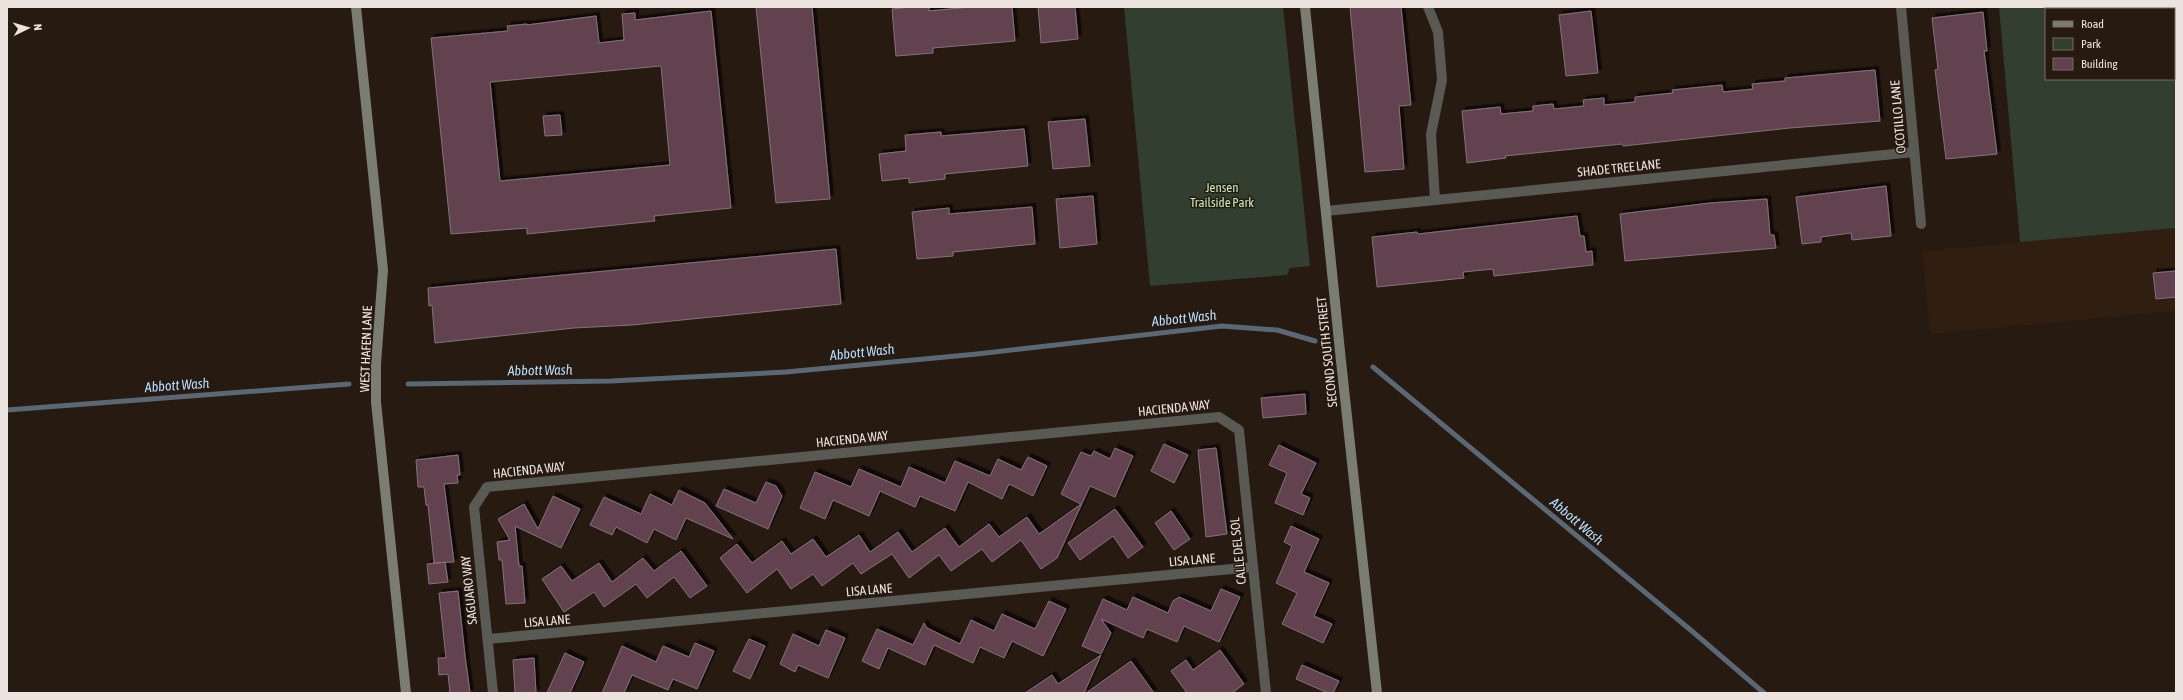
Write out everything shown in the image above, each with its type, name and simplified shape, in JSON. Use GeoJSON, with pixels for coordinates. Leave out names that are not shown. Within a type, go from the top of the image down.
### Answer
{"type":"FeatureCollection","features":[{"type":"Feature","properties":{"kind":"main road","name":"WEST HAFEN LANE"},"geometry":{"type":"LineString","coordinates":[[356,7],[383,270],[376,364],[376,402],[406,693]]}},
{"type":"Feature","properties":{"kind":"main road","name":"SECOND SOUTH STREET"},"geometry":{"type":"LineString","coordinates":[[1305,7],[1377,693]]}},
{"type":"Feature","properties":{"kind":"street"},"geometry":{"type":"LineString","coordinates":[[1428,7],[1438,32],[1442,80],[1431,134],[1435,200]]}},
{"type":"Feature","properties":{"kind":"street","name":"OCOTILLO LANE"},"geometry":{"type":"LineString","coordinates":[[1901,7],[1921,224]]}},
{"type":"Feature","properties":{"kind":"street","name":"SHADE TREE LANE"},"geometry":{"type":"LineString","coordinates":[[1326,211],[1914,152]]}},
{"type":"Feature","properties":{"kind":"street","name":"HACIENDA WAY"},"geometry":{"type":"LineString","coordinates":[[487,487],[1219,416]]}},
{"type":"Feature","properties":{"kind":"street","name":"CALLE DEL SOL"},"geometry":{"type":"LineString","coordinates":[[1219,416],[1239,430],[1266,693]]}},
{"type":"Feature","properties":{"kind":"street","name":"SAGUARO WAY"},"geometry":{"type":"LineString","coordinates":[[487,487],[474,507],[493,693]]}},
{"type":"Feature","properties":{"kind":"street","name":"LISA LANE"},"geometry":{"type":"LineString","coordinates":[[488,639],[1253,567]]}},
{"type":"Feature","properties":{"kind":"shaded area"},"geometry":{"type":"Polygon","coordinates":[[[2176,228],[2176,311],[1930,334],[1922,251],[2176,228]]]}},
{"type":"Feature","properties":{"kind":"green space","name":"Jensen Trailside Park"},"geometry":{"type":"Polygon","coordinates":[[[1124,7],[1283,7],[1310,266],[1290,268],[1287,275],[1150,286],[1124,7]]]}},
{"type":"Feature","properties":{"kind":"green space"},"geometry":{"type":"Polygon","coordinates":[[[1999,7],[2176,7],[2176,228],[2020,242],[1999,7]]]}},
{"type":"Feature","properties":{"kind":"building"},"geometry":{"type":"Polygon","coordinates":[[[756,7],[812,7],[830,199],[776,203],[756,7]]]}},
{"type":"Feature","properties":{"kind":"building"},"geometry":{"type":"Polygon","coordinates":[[[929,7],[929,11],[971,7],[1012,7],[1015,41],[933,48],[933,53],[896,56],[892,9],[929,7]]]}},
{"type":"Feature","properties":{"kind":"building"},"geometry":{"type":"Polygon","coordinates":[[[1038,7],[1075,7],[1078,39],[1041,43],[1038,7]]]}},
{"type":"Feature","properties":{"kind":"building"},"geometry":{"type":"Polygon","coordinates":[[[1350,7],[1401,7],[1411,105],[1399,106],[1404,169],[1365,172],[1350,7]]]}},
{"type":"Feature","properties":{"kind":"building"},"geometry":{"type":"Polygon","coordinates":[[[711,11],[731,208],[654,216],[655,221],[527,234],[527,228],[451,234],[431,38],[508,31],[507,26],[527,25],[596,16],[599,43],[624,40],[622,14],[635,13],[635,20],[711,11]],[[661,66],[490,82],[500,181],[670,165],[661,66]]]}},
{"type":"Feature","properties":{"kind":"building"},"geometry":{"type":"Polygon","coordinates":[[[1591,11],[1598,73],[1566,76],[1559,15],[1591,11]]]}},
{"type":"Feature","properties":{"kind":"building"},"geometry":{"type":"Polygon","coordinates":[[[1983,12],[1987,51],[1984,51],[1997,154],[1946,159],[1935,70],[1938,69],[1932,18],[1983,12]]]}},
{"type":"Feature","properties":{"kind":"building"},"geometry":{"type":"Polygon","coordinates":[[[1875,70],[1880,121],[1790,128],[1623,146],[1622,144],[1505,156],[1506,158],[1467,163],[1462,111],[1500,107],[1501,114],[1533,111],[1533,106],[1553,104],[1554,109],[1584,106],[1583,100],[1604,98],[1604,105],[1635,102],[1635,97],[1673,93],[1672,90],[1722,85],[1723,92],[1753,89],[1752,84],[1785,81],[1785,78],[1875,70]]]}},
{"type":"Feature","properties":{"kind":"building"},"geometry":{"type":"Polygon","coordinates":[[[560,115],[562,135],[545,136],[543,116],[560,115]]]}},
{"type":"Feature","properties":{"kind":"building"},"geometry":{"type":"Polygon","coordinates":[[[1085,119],[1090,166],[1053,169],[1048,122],[1085,119]]]}},
{"type":"Feature","properties":{"kind":"building"},"geometry":{"type":"Polygon","coordinates":[[[1024,129],[1028,166],[945,174],[945,179],[909,183],[909,178],[882,181],[879,154],[906,151],[905,135],[941,132],[941,136],[1024,129]]]}},
{"type":"Feature","properties":{"kind":"building"},"geometry":{"type":"Polygon","coordinates":[[[1886,186],[1891,236],[1852,240],[1851,233],[1821,237],[1821,242],[1802,244],[1796,197],[1886,186]]]}},
{"type":"Feature","properties":{"kind":"building"},"geometry":{"type":"Polygon","coordinates":[[[1093,196],[1097,244],[1060,248],[1056,199],[1093,196]]]}},
{"type":"Feature","properties":{"kind":"building"},"geometry":{"type":"Polygon","coordinates":[[[1767,199],[1770,235],[1774,235],[1776,248],[1625,261],[1620,214],[1710,203],[1767,199]]]}},
{"type":"Feature","properties":{"kind":"building"},"geometry":{"type":"Polygon","coordinates":[[[1032,207],[1035,244],[953,252],[953,256],[917,259],[912,212],[949,208],[949,214],[1032,207]]]}},
{"type":"Feature","properties":{"kind":"building"},"geometry":{"type":"Polygon","coordinates":[[[1577,216],[1580,236],[1584,236],[1586,252],[1592,251],[1593,265],[1494,276],[1493,269],[1463,272],[1464,278],[1377,287],[1372,237],[1417,232],[1418,234],[1577,216]]]}},
{"type":"Feature","properties":{"kind":"building"},"geometry":{"type":"Polygon","coordinates":[[[836,249],[841,304],[632,325],[574,328],[435,343],[432,305],[429,306],[428,288],[836,249]]]}},
{"type":"Feature","properties":{"kind":"building"},"geometry":{"type":"Polygon","coordinates":[[[2176,271],[2176,297],[2156,299],[2153,273],[2176,271]]]}},
{"type":"Feature","properties":{"kind":"building"},"geometry":{"type":"Polygon","coordinates":[[[1305,394],[1306,414],[1263,418],[1261,398],[1305,394]]]}},
{"type":"Feature","properties":{"kind":"building"},"geometry":{"type":"Polygon","coordinates":[[[1164,444],[1188,455],[1174,483],[1151,471],[1164,444]]]}},
{"type":"Feature","properties":{"kind":"building"},"geometry":{"type":"Polygon","coordinates":[[[1279,445],[1316,463],[1301,494],[1310,498],[1303,515],[1275,503],[1287,473],[1269,465],[1279,445]]]}},
{"type":"Feature","properties":{"kind":"building"},"geometry":{"type":"Polygon","coordinates":[[[1115,448],[1133,456],[1115,497],[1090,486],[1057,558],[1041,569],[1021,540],[992,562],[982,549],[951,571],[939,555],[909,578],[892,554],[861,574],[853,563],[822,586],[813,574],[791,589],[777,569],[747,593],[720,558],[737,544],[752,563],[782,541],[791,554],[813,539],[826,557],[859,535],[870,552],[898,532],[912,552],[945,528],[959,547],[989,524],[999,537],[1027,517],[1039,534],[1081,504],[1061,494],[1081,452],[1091,456],[1094,451],[1110,459],[1115,448]]]}},
{"type":"Feature","properties":{"kind":"building"},"geometry":{"type":"Polygon","coordinates":[[[1216,448],[1227,534],[1206,537],[1198,450],[1216,448]]]}},
{"type":"Feature","properties":{"kind":"building"},"geometry":{"type":"Polygon","coordinates":[[[458,455],[460,475],[457,475],[458,483],[444,484],[454,562],[434,563],[428,505],[426,505],[424,487],[418,487],[416,460],[458,455]]]}},
{"type":"Feature","properties":{"kind":"building"},"geometry":{"type":"Polygon","coordinates":[[[1028,457],[1047,466],[1033,496],[1009,484],[1002,499],[968,482],[955,511],[920,496],[915,507],[880,491],[869,516],[833,500],[825,519],[800,508],[815,472],[851,487],[859,469],[901,487],[909,467],[945,483],[955,461],[990,476],[998,459],[1021,470],[1028,457]]]}},
{"type":"Feature","properties":{"kind":"building"},"geometry":{"type":"Polygon","coordinates":[[[766,482],[776,486],[782,496],[768,529],[716,506],[724,489],[756,503],[766,482]]]}},
{"type":"Feature","properties":{"kind":"building"},"geometry":{"type":"Polygon","coordinates":[[[679,490],[705,503],[733,539],[686,518],[676,540],[654,529],[647,543],[616,527],[612,535],[590,525],[604,497],[641,514],[650,494],[672,505],[679,490]]]}},
{"type":"Feature","properties":{"kind":"building"},"geometry":{"type":"Polygon","coordinates":[[[553,496],[580,509],[561,548],[515,526],[519,566],[522,566],[525,603],[506,604],[502,560],[499,560],[497,542],[510,540],[498,519],[524,504],[538,529],[553,496]]]}},
{"type":"Feature","properties":{"kind":"building"},"geometry":{"type":"Polygon","coordinates":[[[1115,509],[1143,547],[1128,558],[1113,536],[1080,560],[1068,543],[1115,509]]]}},
{"type":"Feature","properties":{"kind":"building"},"geometry":{"type":"Polygon","coordinates":[[[1171,511],[1190,539],[1174,550],[1155,523],[1171,511]]]}},
{"type":"Feature","properties":{"kind":"building"},"geometry":{"type":"Polygon","coordinates":[[[1291,526],[1319,539],[1304,572],[1329,583],[1314,616],[1332,624],[1323,643],[1282,624],[1297,593],[1276,583],[1292,546],[1284,542],[1291,526]]]}},
{"type":"Feature","properties":{"kind":"building"},"geometry":{"type":"Polygon","coordinates":[[[681,551],[707,586],[690,598],[674,577],[647,598],[636,584],[604,607],[594,592],[564,612],[542,579],[561,566],[572,581],[599,563],[612,582],[643,558],[654,571],[681,551]]]}},
{"type":"Feature","properties":{"kind":"building"},"geometry":{"type":"Polygon","coordinates":[[[445,562],[448,582],[429,584],[427,564],[445,562]]]}},
{"type":"Feature","properties":{"kind":"building"},"geometry":{"type":"Polygon","coordinates":[[[1221,589],[1240,597],[1219,642],[1184,626],[1177,642],[1147,629],[1143,638],[1101,619],[1111,633],[1101,654],[1082,646],[1103,599],[1127,610],[1133,597],[1168,613],[1173,601],[1179,597],[1211,611],[1221,589]]]}},
{"type":"Feature","properties":{"kind":"building"},"geometry":{"type":"Polygon","coordinates":[[[458,591],[470,693],[450,693],[448,674],[439,675],[438,658],[446,658],[439,593],[458,591]]]}},
{"type":"Feature","properties":{"kind":"building"},"geometry":{"type":"Polygon","coordinates":[[[1049,601],[1066,609],[1043,656],[1012,641],[1004,658],[980,647],[973,663],[934,645],[925,665],[888,648],[879,669],[862,661],[877,629],[913,645],[924,623],[927,628],[960,644],[971,620],[994,631],[1002,614],[1035,629],[1049,601]]]}},
{"type":"Feature","properties":{"kind":"building"},"geometry":{"type":"Polygon","coordinates":[[[826,630],[845,638],[828,678],[798,665],[795,672],[780,664],[793,634],[819,646],[826,630]]]}},
{"type":"Feature","properties":{"kind":"building"},"geometry":{"type":"Polygon","coordinates":[[[749,639],[765,646],[750,679],[733,671],[749,639]]]}},
{"type":"Feature","properties":{"kind":"building"},"geometry":{"type":"Polygon","coordinates":[[[695,643],[714,651],[697,689],[673,679],[668,690],[632,675],[624,693],[602,693],[622,646],[656,662],[663,646],[689,657],[695,643]]]}},
{"type":"Feature","properties":{"kind":"building"},"geometry":{"type":"Polygon","coordinates":[[[1220,650],[1244,684],[1232,693],[1187,693],[1171,671],[1186,660],[1193,670],[1220,650]]]}},
{"type":"Feature","properties":{"kind":"building"},"geometry":{"type":"Polygon","coordinates":[[[565,653],[584,662],[570,693],[547,693],[565,653]]]}},
{"type":"Feature","properties":{"kind":"building"},"geometry":{"type":"Polygon","coordinates":[[[1101,655],[1084,693],[1025,693],[1052,675],[1058,684],[1101,655]]]}},
{"type":"Feature","properties":{"kind":"building"},"geometry":{"type":"Polygon","coordinates":[[[534,658],[536,693],[515,693],[513,660],[534,658]]]}},
{"type":"Feature","properties":{"kind":"building"},"geometry":{"type":"Polygon","coordinates":[[[1131,661],[1154,693],[1086,693],[1131,661]]]}},
{"type":"Feature","properties":{"kind":"building"},"geometry":{"type":"Polygon","coordinates":[[[1302,665],[1339,681],[1333,693],[1328,693],[1296,679],[1302,665]]]}},
{"type":"Feature","properties":{"kind":"waterway","name":"Abbott Wash"},"geometry":{"type":"LineString","coordinates":[[408,384],[611,381],[786,372],[977,354],[1222,326],[1277,330],[1315,341]]}},
{"type":"Feature","properties":{"kind":"waterway","name":"Abbott Wash"},"geometry":{"type":"LineString","coordinates":[[1373,367],[1693,632],[1764,693]]}},
{"type":"Feature","properties":{"kind":"waterway","name":"Abbott Wash"},"geometry":{"type":"LineString","coordinates":[[7,410],[349,384]]}}]}
